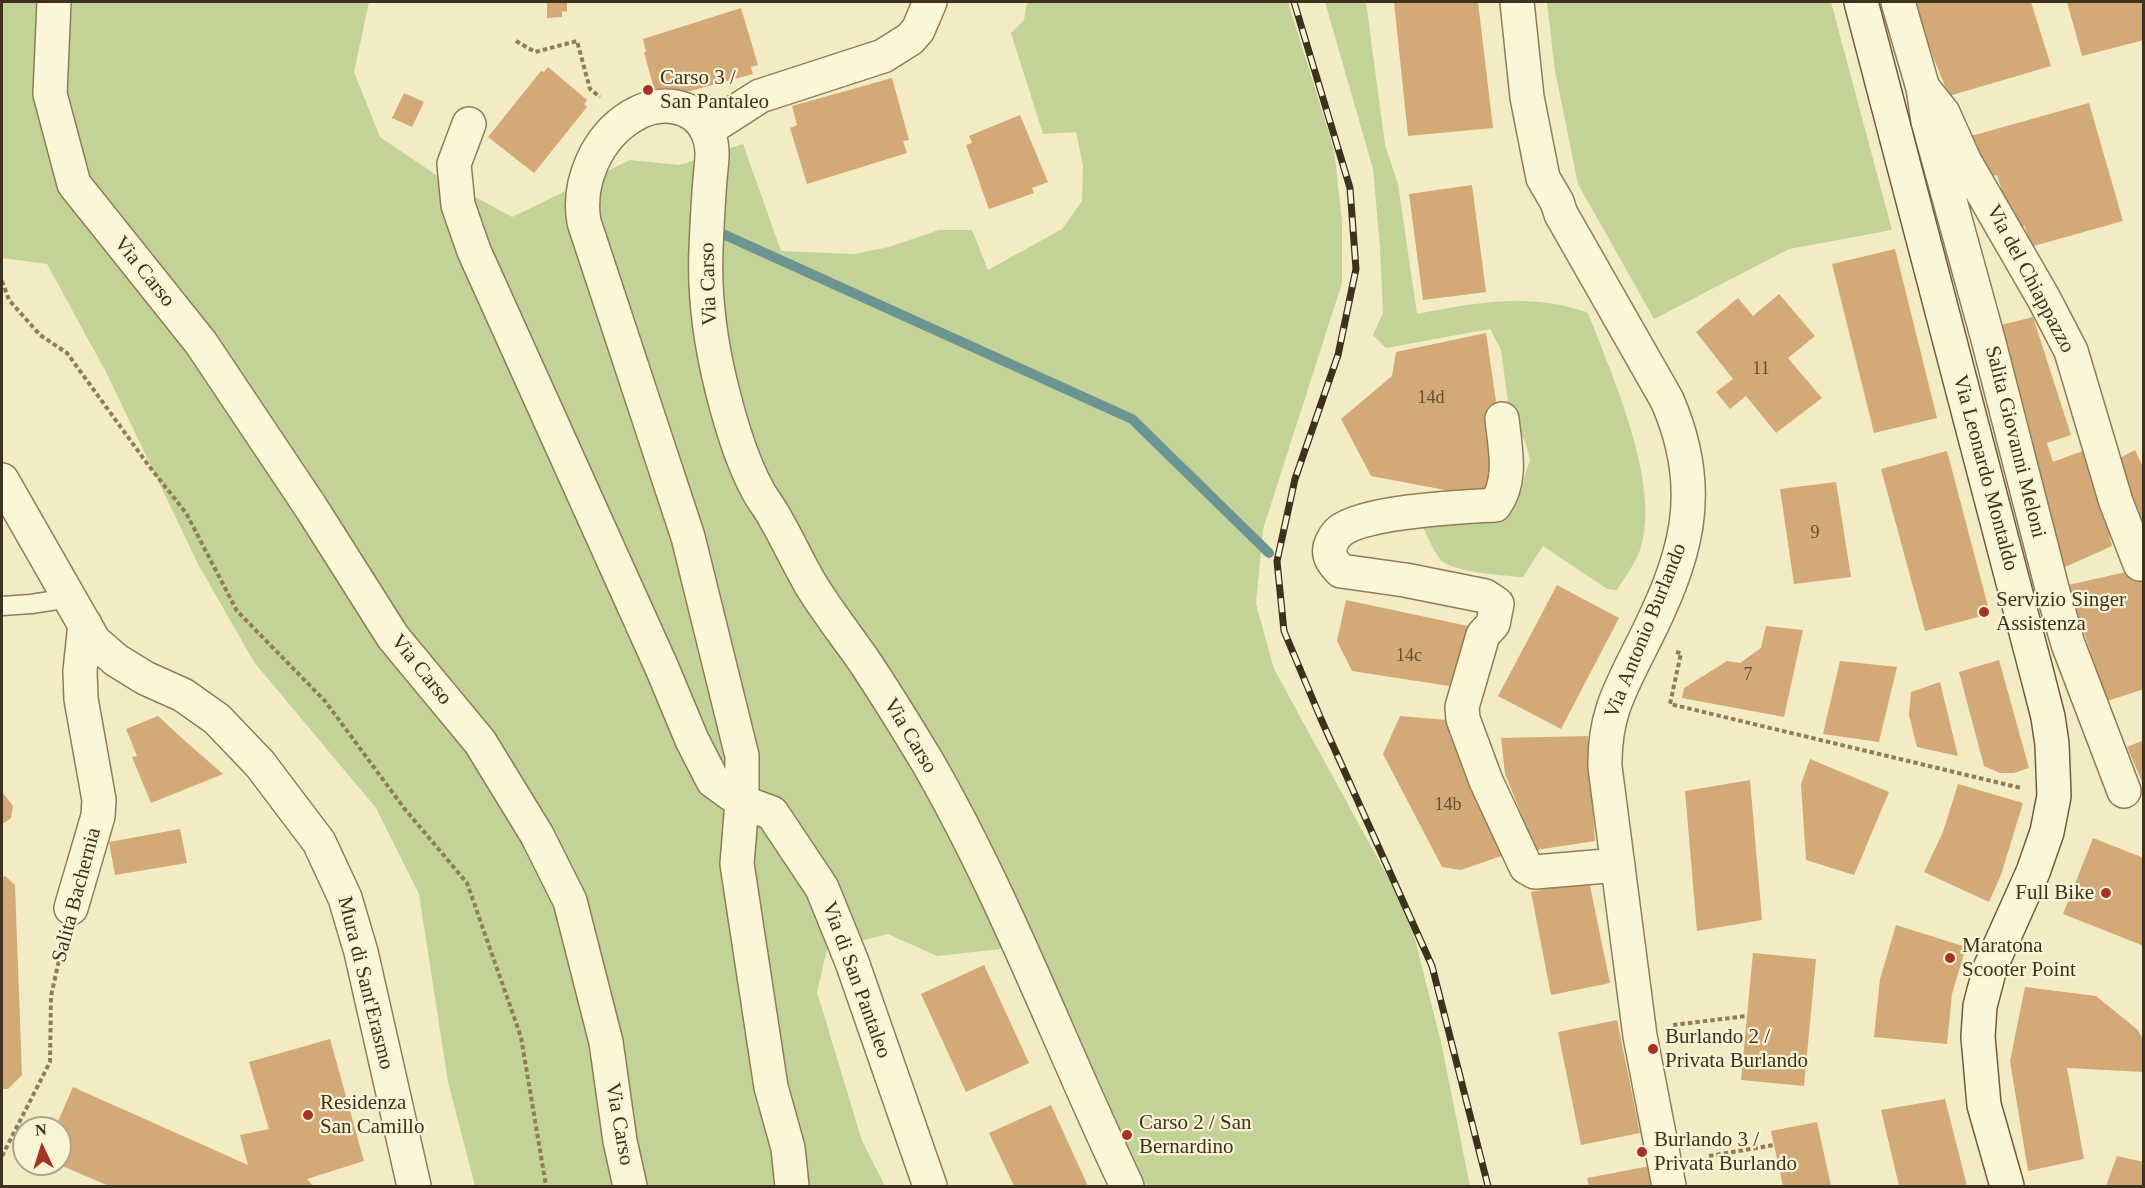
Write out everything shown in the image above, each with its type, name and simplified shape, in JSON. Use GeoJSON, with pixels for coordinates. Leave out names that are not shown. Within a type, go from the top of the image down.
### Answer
{"type":"FeatureCollection","features":[{"type":"Feature","properties":{"kind":"street","name":"Via Carso"},"geometry":{"type":"LineString","coordinates":[[54,2],[50,94],[74,184],[201,343],[312,509],[393,637],[480,742],[537,835],[570,901],[606,1042],[620,1141],[630,1186]]}},
{"type":"Feature","properties":{"kind":"street"},"geometry":{"type":"LineString","coordinates":[[792,1186],[788,1148],[771,1087],[737,864],[742,802],[742,756],[688,537],[588,234],[582,210],[586,175],[612,132],[631,116],[652,106],[669,106],[692,113],[701,120],[707,130],[760,96],[883,56],[910,39],[918,30],[930,2]]}},
{"type":"Feature","properties":{"kind":"street","name":"Via Antonio Burlando"},"geometry":{"type":"LineString","coordinates":[[1517,2],[1527,97],[1543,178],[1561,214],[1667,400],[1681,432],[1684,448],[1690,503],[1687,525],[1663,601],[1614,702],[1606,730],[1605,767],[1639,1030],[1669,1186]]}},
{"type":"Feature","properties":{"kind":"street","name":"Via Leonardo Montaldo"},"geometry":{"type":"LineString","coordinates":[[1861,2],[2048,717],[2052,744],[2054,796],[2046,832],[2036,862],[1990,968],[1980,1006],[1978,1037],[1984,1105],[2007,1186]]}},
{"type":"Feature","properties":{"kind":"street","name":"Via del Chiappazzo"},"geometry":{"type":"LineString","coordinates":[[1898,2],[1923,88],[1943,113],[1965,162],[2044,299],[2071,351],[2116,502],[2140,564],[2144,563]]}},
{"type":"Feature","properties":{"kind":"street","name":"Salita Giovanni Meloni"},"geometry":{"type":"LineString","coordinates":[[1923,88],[1928,121],[1988,339],[2053,592],[2068,644],[2124,791]]}},
{"type":"Feature","properties":{"kind":"street"},"geometry":{"type":"LineString","coordinates":[[469,124],[454,164],[458,206],[474,251],[692,740],[713,781],[742,802]]}},
{"type":"Feature","properties":{"kind":"street","name":"Via Carso"},"geometry":{"type":"LineString","coordinates":[[707,130],[711,140],[712,163],[706,252],[706,307],[721,386],[740,447],[756,488],[775,518],[809,582],[834,621],[862,658],[917,746],[960,823],[1003,912],[1127,1186]]}},
{"type":"Feature","properties":{"kind":"street"},"geometry":{"type":"LineString","coordinates":[[1502,420],[1507,468],[1501,496],[1495,505],[1441,508],[1362,521],[1337,533],[1329,553],[1333,563],[1341,571],[1405,580],[1485,596],[1497,604],[1493,624],[1483,635],[1462,707],[1462,719],[1526,867],[1535,872],[1618,865]]}},
{"type":"Feature","properties":{"kind":"street","name":"Mura di Sant'Erasmo"},"geometry":{"type":"LineString","coordinates":[[2,480],[94,641],[116,660],[145,678],[183,695],[217,720],[260,764],[319,842],[345,898],[358,942],[414,1186]]}},
{"type":"Feature","properties":{"kind":"street","name":"Salita Bachernia"},"geometry":{"type":"LineString","coordinates":[[71,908],[98,816],[99,800],[81,699],[77,611]]}},
{"type":"Feature","properties":{"kind":"street","name":"Via di San Pantaleo"},"geometry":{"type":"LineString","coordinates":[[742,802],[772,813],[822,888],[852,962],[930,1186]]}},
{"type":"Feature","properties":{"kind":"lane"},"geometry":{"type":"LineString","coordinates":[[2,606],[31,604],[77,611]]}},
{"type":"Feature","properties":{"kind":"path"},"geometry":{"type":"LineString","coordinates":[[516,41],[535,52],[577,40],[590,89],[601,97]]}},
{"type":"Feature","properties":{"kind":"path"},"geometry":{"type":"LineString","coordinates":[[2,281],[9,300],[40,335],[67,353],[186,513],[237,611],[325,701],[404,808],[467,883],[521,1037],[546,1186]]}},
{"type":"Feature","properties":{"kind":"path"},"geometry":{"type":"LineString","coordinates":[[1643,644],[1681,653],[1670,704],[2054,796]]}},
{"type":"Feature","properties":{"kind":"path","name":"Salita Bachernia"},"geometry":{"type":"LineString","coordinates":[[2,1156],[50,1062],[51,996],[71,908]]}},
{"type":"Feature","properties":{"kind":"path"},"geometry":{"type":"LineString","coordinates":[[1639,1030],[1746,1016]]}},
{"type":"Feature","properties":{"kind":"path"},"geometry":{"type":"LineString","coordinates":[[1709,1156],[1774,1145]]}},
{"type":"Feature","properties":{"kind":"green space"},"geometry":{"type":"Polygon","coordinates":[[[2,2],[369,2],[354,72],[380,137],[439,177],[512,217],[630,160],[680,165],[743,144],[781,251],[854,254],[889,247],[939,230],[972,230],[988,270],[1062,229],[1082,201],[1083,166],[1076,132],[1043,134],[1011,33],[1024,20],[1027,2],[1288,2],[1334,149],[1342,221],[1342,283],[1263,529],[1256,604],[1274,669],[1409,916],[1441,1042],[1470,1186],[1147,1186],[1029,946],[937,956],[888,934],[827,949],[817,992],[862,1141],[885,1186],[475,1186],[448,1082],[419,894],[376,808],[254,662],[198,564],[106,372],[47,264],[2,258],[2,2]]]}},
{"type":"Feature","properties":{"kind":"green space"},"geometry":{"type":"Polygon","coordinates":[[[1325,2],[1366,2],[1385,145],[1398,184],[1417,314],[1481,303],[1524,301],[1546,303],[1588,313],[1621,399],[1640,463],[1645,494],[1645,524],[1640,550],[1617,590],[1607,589],[1543,546],[1523,577],[1456,568],[1441,560],[1431,544],[1423,527],[1507,515],[1520,490],[1530,460],[1525,440],[1511,424],[1501,350],[1490,329],[1386,348],[1373,335],[1383,313],[1373,169],[1325,2]]]}},
{"type":"Feature","properties":{"kind":"green space"},"geometry":{"type":"Polygon","coordinates":[[[1547,2],[1831,2],[1892,230],[1789,249],[1654,319],[1578,184],[1555,71],[1547,2]]]}},
{"type":"Feature","properties":{"kind":"building"},"geometry":{"type":"Polygon","coordinates":[[[547,2],[567,2],[567,12],[562,11],[562,17],[547,18],[547,2]]]}},
{"type":"Feature","properties":{"kind":"building"},"geometry":{"type":"Polygon","coordinates":[[[1394,2],[1478,2],[1493,128],[1408,136],[1394,2]]]}},
{"type":"Feature","properties":{"kind":"building"},"geometry":{"type":"Polygon","coordinates":[[[1911,2],[2031,2],[2051,66],[1949,96],[1911,2]]]}},
{"type":"Feature","properties":{"kind":"building"},"geometry":{"type":"Polygon","coordinates":[[[2067,2],[2144,2],[2144,40],[2082,56],[2067,2]]]}},
{"type":"Feature","properties":{"kind":"building"},"geometry":{"type":"Polygon","coordinates":[[[741,8],[758,65],[751,67],[753,74],[657,100],[644,52],[646,52],[643,39],[741,8]]]}},
{"type":"Feature","properties":{"kind":"building"},"geometry":{"type":"Polygon","coordinates":[[[548,67],[587,100],[584,104],[587,107],[534,173],[488,137],[541,71],[544,72],[548,67]]]}},
{"type":"Feature","properties":{"kind":"building"},"geometry":{"type":"Polygon","coordinates":[[[892,78],[909,140],[903,141],[907,153],[807,184],[790,128],[797,125],[792,106],[892,78]]]}},
{"type":"Feature","properties":{"kind":"building"},"geometry":{"type":"Polygon","coordinates":[[[404,93],[424,102],[412,127],[392,118],[404,93]]]}},
{"type":"Feature","properties":{"kind":"building"},"geometry":{"type":"Polygon","coordinates":[[[2089,103],[2123,221],[2030,247],[2025,226],[2013,229],[1997,175],[1983,178],[1971,136],[2089,103]]]}},
{"type":"Feature","properties":{"kind":"building"},"geometry":{"type":"Polygon","coordinates":[[[1020,115],[1048,182],[1032,188],[1034,193],[989,209],[966,145],[972,143],[969,136],[1020,115]]]}},
{"type":"Feature","properties":{"kind":"building"},"geometry":{"type":"Polygon","coordinates":[[[1472,185],[1486,292],[1423,300],[1409,194],[1472,185]]]}},
{"type":"Feature","properties":{"kind":"building"},"geometry":{"type":"Polygon","coordinates":[[[1895,249],[1937,418],[1874,433],[1832,264],[1895,249]]]}},
{"type":"Feature","properties":{"kind":"building"},"geometry":{"type":"Polygon","coordinates":[[[1779,294],[1815,336],[1788,358],[1822,398],[1776,433],[1746,396],[1730,409],[1716,392],[1733,379],[1696,332],[1738,298],[1753,316],[1779,294]]]}},
{"type":"Feature","properties":{"kind":"building"},"geometry":{"type":"Polygon","coordinates":[[[2033,317],[2071,435],[2047,443],[2053,462],[2088,449],[2112,546],[2056,571],[1997,326],[2033,317]]]}},
{"type":"Feature","properties":{"kind":"building"},"geometry":{"type":"Polygon","coordinates":[[[1486,333],[1502,442],[1493,499],[1371,476],[1341,419],[1392,376],[1396,352],[1486,333]]]}},
{"type":"Feature","properties":{"kind":"building"},"geometry":{"type":"Polygon","coordinates":[[[2135,450],[2144,469],[2144,531],[2110,463],[2135,450]]]}},
{"type":"Feature","properties":{"kind":"building"},"geometry":{"type":"Polygon","coordinates":[[[1947,451],[1990,614],[1925,631],[1881,469],[1947,451]]]}},
{"type":"Feature","properties":{"kind":"building"},"geometry":{"type":"Polygon","coordinates":[[[1836,482],[1851,577],[1794,584],[1780,489],[1836,482]]]}},
{"type":"Feature","properties":{"kind":"building"},"geometry":{"type":"Polygon","coordinates":[[[2144,568],[2144,689],[2107,701],[2068,585],[2144,568]]]}},
{"type":"Feature","properties":{"kind":"building"},"geometry":{"type":"Polygon","coordinates":[[[1557,585],[1619,618],[1561,729],[1498,696],[1557,585]]]}},
{"type":"Feature","properties":{"kind":"building"},"geometry":{"type":"Polygon","coordinates":[[[1346,600],[1482,629],[1462,688],[1352,671],[1337,641],[1346,600]]]}},
{"type":"Feature","properties":{"kind":"building"},"geometry":{"type":"Polygon","coordinates":[[[1766,626],[1803,630],[1784,717],[1682,698],[1684,688],[1727,661],[1740,663],[1761,648],[1766,626]]]}},
{"type":"Feature","properties":{"kind":"building"},"geometry":{"type":"Polygon","coordinates":[[[1999,660],[2029,768],[2014,773],[2000,773],[1984,766],[1959,672],[1999,660]]]}},
{"type":"Feature","properties":{"kind":"building"},"geometry":{"type":"Polygon","coordinates":[[[1840,661],[1897,667],[1879,742],[1823,734],[1840,661]]]}},
{"type":"Feature","properties":{"kind":"building"},"geometry":{"type":"Polygon","coordinates":[[[1940,682],[1958,756],[1917,747],[1909,715],[1911,692],[1940,682]]]}},
{"type":"Feature","properties":{"kind":"building"},"geometry":{"type":"Polygon","coordinates":[[[158,716],[223,774],[151,803],[132,757],[137,756],[126,729],[158,716]]]}},
{"type":"Feature","properties":{"kind":"building"},"geometry":{"type":"Polygon","coordinates":[[[1400,716],[1458,721],[1504,855],[1461,870],[1442,867],[1383,754],[1400,716]]]}},
{"type":"Feature","properties":{"kind":"building"},"geometry":{"type":"Polygon","coordinates":[[[1588,736],[1595,841],[1536,850],[1505,774],[1501,738],[1588,736]]]}},
{"type":"Feature","properties":{"kind":"building"},"geometry":{"type":"Polygon","coordinates":[[[2144,740],[2144,786],[2127,747],[2144,740]]]}},
{"type":"Feature","properties":{"kind":"building"},"geometry":{"type":"Polygon","coordinates":[[[1810,759],[1889,792],[1854,875],[1806,860],[1801,784],[1810,759]]]}},
{"type":"Feature","properties":{"kind":"building"},"geometry":{"type":"Polygon","coordinates":[[[1750,780],[1762,920],[1697,931],[1685,791],[1750,780]]]}},
{"type":"Feature","properties":{"kind":"building"},"geometry":{"type":"Polygon","coordinates":[[[1958,784],[2023,803],[2001,875],[1989,902],[1924,872],[1943,832],[1958,784]]]}},
{"type":"Feature","properties":{"kind":"building"},"geometry":{"type":"Polygon","coordinates":[[[2,792],[13,806],[11,818],[4,823],[2,823],[2,792]]]}},
{"type":"Feature","properties":{"kind":"building"},"geometry":{"type":"Polygon","coordinates":[[[180,829],[187,863],[115,875],[109,842],[180,829]]]}},
{"type":"Feature","properties":{"kind":"building"},"geometry":{"type":"Polygon","coordinates":[[[2093,838],[2144,858],[2144,946],[2063,914],[2093,838]]]}},
{"type":"Feature","properties":{"kind":"building"},"geometry":{"type":"Polygon","coordinates":[[[5,876],[15,885],[22,1075],[8,1089],[2,1089],[2,877],[5,876]]]}},
{"type":"Feature","properties":{"kind":"building"},"geometry":{"type":"Polygon","coordinates":[[[1589,881],[1610,983],[1551,995],[1531,892],[1589,881]]]}},
{"type":"Feature","properties":{"kind":"building"},"geometry":{"type":"Polygon","coordinates":[[[1896,925],[1966,947],[1952,994],[1947,1044],[1874,1037],[1880,979],[1896,925]]]}},
{"type":"Feature","properties":{"kind":"building"},"geometry":{"type":"Polygon","coordinates":[[[1753,953],[1816,959],[1804,1086],[1741,1080],[1753,953]]]}},
{"type":"Feature","properties":{"kind":"building"},"geometry":{"type":"Polygon","coordinates":[[[984,965],[1029,1063],[966,1092],[921,994],[984,965]]]}},
{"type":"Feature","properties":{"kind":"building"},"geometry":{"type":"Polygon","coordinates":[[[2025,987],[2096,996],[2138,1030],[2144,1042],[2144,1072],[2067,1068],[2084,1159],[2028,1171],[2010,1061],[2025,987]]]}},
{"type":"Feature","properties":{"kind":"building"},"geometry":{"type":"Polygon","coordinates":[[[1617,1020],[1640,1133],[1581,1145],[1558,1032],[1617,1020]]]}},
{"type":"Feature","properties":{"kind":"building","name":"Residenza San Camillo"},"geometry":{"type":"Polygon","coordinates":[[[330,1039],[364,1161],[307,1179],[313,1186],[109,1186],[72,1170],[72,1116],[60,1116],[73,1087],[248,1165],[240,1135],[269,1129],[249,1062],[330,1039]]]}},
{"type":"Feature","properties":{"kind":"building"},"geometry":{"type":"Polygon","coordinates":[[[1945,1099],[1967,1186],[1899,1186],[1881,1110],[1945,1099]]]}},
{"type":"Feature","properties":{"kind":"building"},"geometry":{"type":"Polygon","coordinates":[[[1051,1105],[1088,1186],[1014,1186],[989,1133],[1051,1105]]]}},
{"type":"Feature","properties":{"kind":"building"},"geometry":{"type":"Polygon","coordinates":[[[1817,1122],[1831,1186],[1783,1186],[1771,1131],[1817,1122]]]}},
{"type":"Feature","properties":{"kind":"building"},"geometry":{"type":"Polygon","coordinates":[[[2117,1156],[2144,1162],[2144,1186],[2106,1186],[2117,1156]]]}},
{"type":"Feature","properties":{"kind":"building"},"geometry":{"type":"Polygon","coordinates":[[[1650,1166],[1654,1186],[1589,1186],[1587,1178],[1650,1166]]]}},
{"type":"Feature","properties":{"kind":"waterway"},"geometry":{"type":"LineString","coordinates":[[714,230],[1132,419],[1269,553]]}},
{"type":"Feature","properties":{"kind":"railway"},"geometry":{"type":"LineString","coordinates":[[1294,2],[1350,188],[1356,269],[1338,355],[1295,479],[1277,561],[1284,631],[1432,966],[1488,1186]]}},
{"type":"Feature","properties":{"kind":"place","name":"Carso 3 / San Pantaleo"},"geometry":{"type":"Point","coordinates":[648,90]}},
{"type":"Feature","properties":{"kind":"place","name":"Servizio Singer Assistenza"},"geometry":{"type":"Point","coordinates":[1984,612]}},
{"type":"Feature","properties":{"kind":"place","name":"Full Bike"},"geometry":{"type":"Point","coordinates":[2106,893]}},
{"type":"Feature","properties":{"kind":"place","name":"Maratona Scooter Point"},"geometry":{"type":"Point","coordinates":[1950,958]}},
{"type":"Feature","properties":{"kind":"place","name":"Burlando 2 / Privata Burlando"},"geometry":{"type":"Point","coordinates":[1653,1049]}},
{"type":"Feature","properties":{"kind":"place","name":"Residenza San Camillo"},"geometry":{"type":"Point","coordinates":[308,1115]}},
{"type":"Feature","properties":{"kind":"place","name":"Carso 2 / San Bernardino"},"geometry":{"type":"Point","coordinates":[1127,1135]}},
{"type":"Feature","properties":{"kind":"place","name":"Burlando 3 / Privata Burlando"},"geometry":{"type":"Point","coordinates":[1642,1152]}}]}
